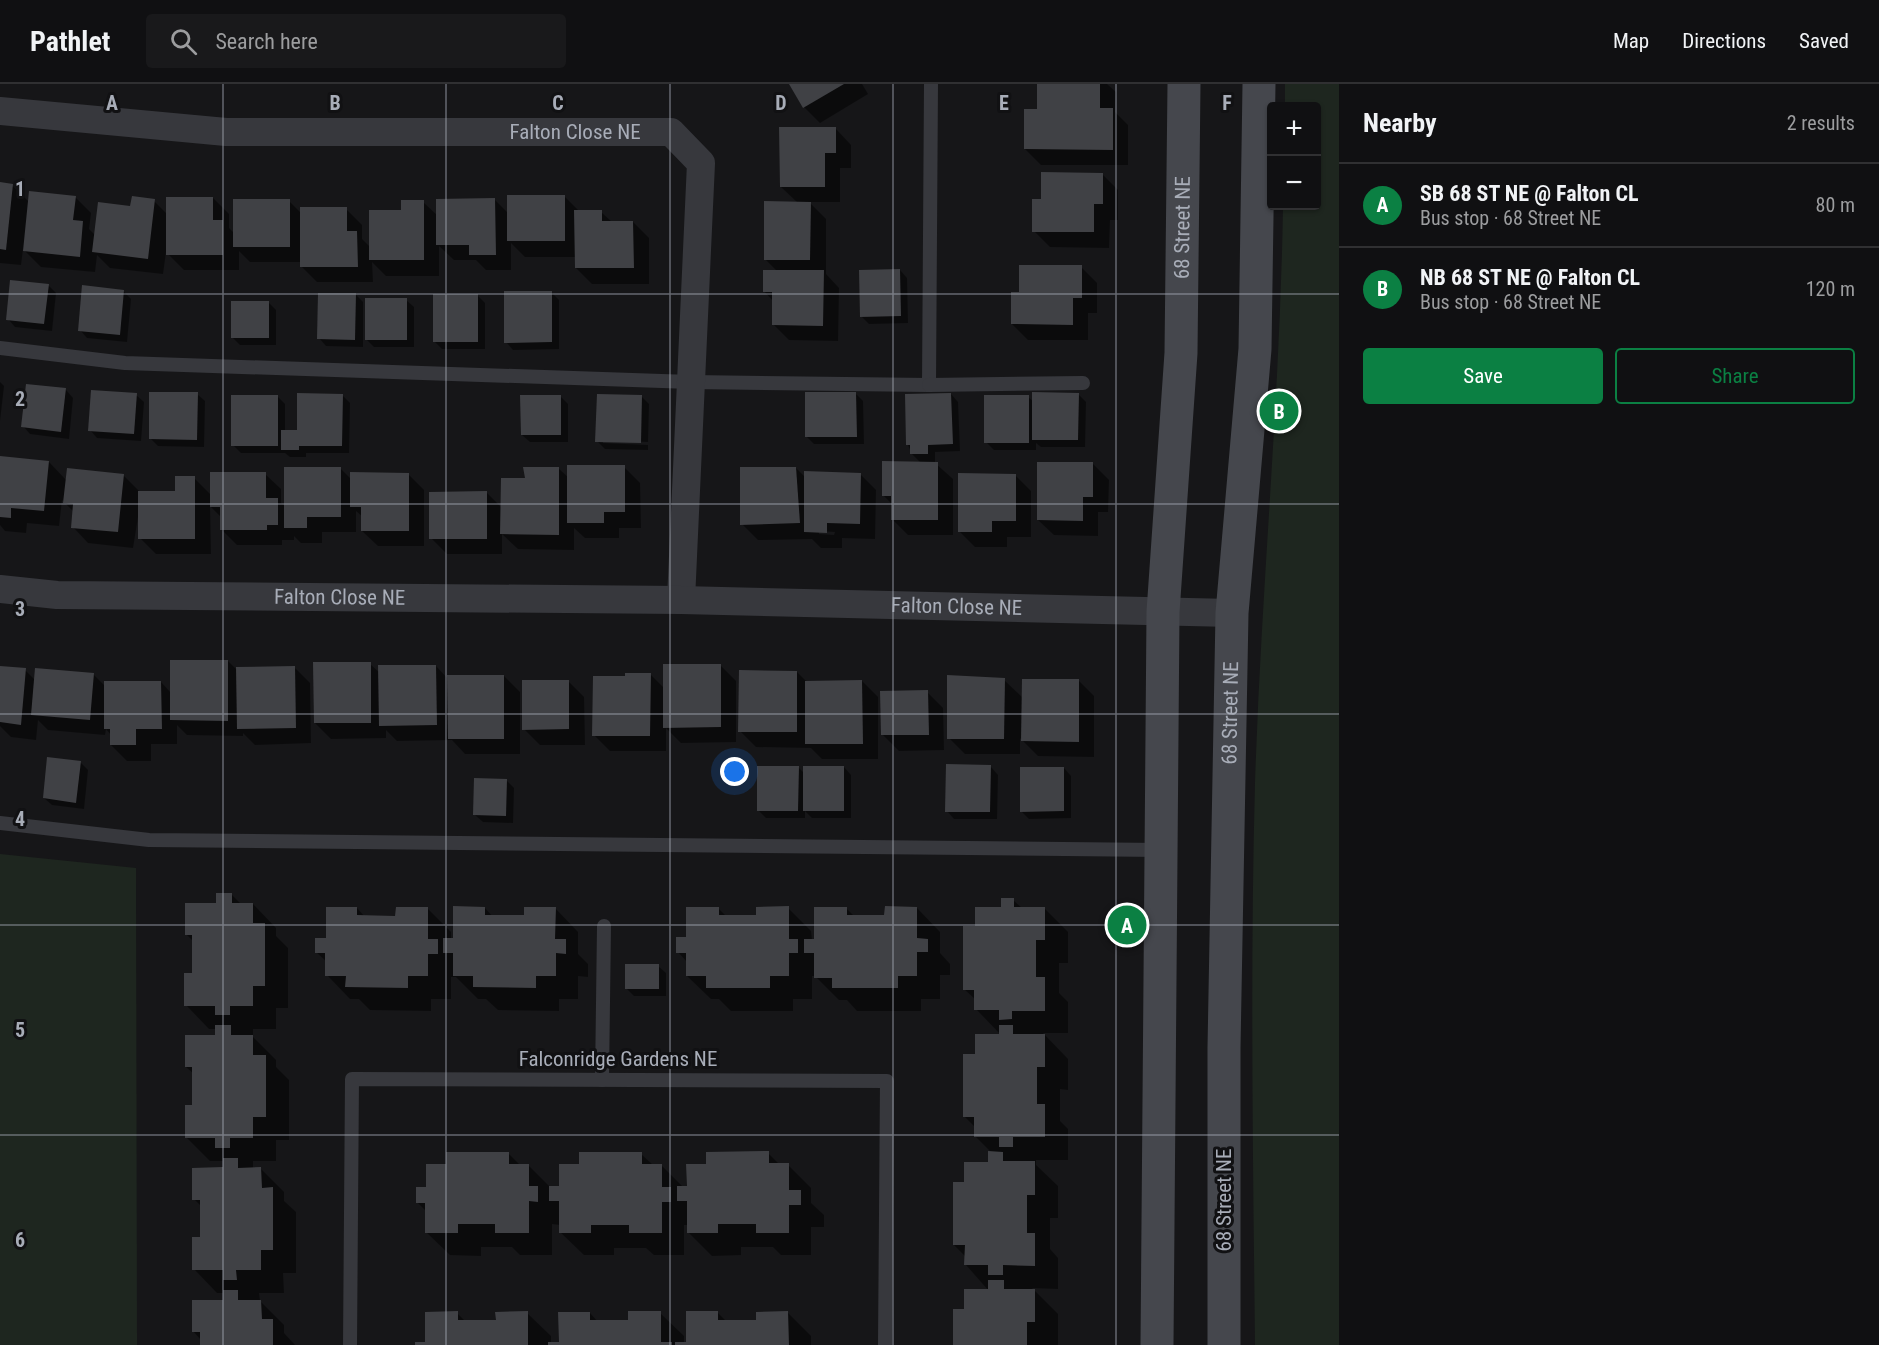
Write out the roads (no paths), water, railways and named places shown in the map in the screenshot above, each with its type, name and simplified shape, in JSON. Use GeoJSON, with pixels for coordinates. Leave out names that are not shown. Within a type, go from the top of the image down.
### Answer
{"type":"FeatureCollection","features":[{"type":"Feature","properties":{"kind":"main road","name":"68 Street NE"},"geometry":{"type":"LineString","coordinates":[[1157,1345],[1163,612],[1181,353],[1184,84]]}},
{"type":"Feature","properties":{"kind":"main road","name":"68 Street NE"},"geometry":{"type":"LineString","coordinates":[[1224,1345],[1224,1048],[1232,613],[1255,349],[1259,84]]}},
{"type":"Feature","properties":{"kind":"street","name":"Falton Close NE"},"geometry":{"type":"LineString","coordinates":[[0,111],[226,132],[671,132],[701,163],[681,600]]}},
{"type":"Feature","properties":{"kind":"street","name":"Falton Close NE"},"geometry":{"type":"LineString","coordinates":[[0,589],[57,595],[681,600],[1232,613]]}},
{"type":"Feature","properties":{"kind":"lane"},"geometry":{"type":"LineString","coordinates":[[929,385],[931,84]]}},
{"type":"Feature","properties":{"kind":"lane"},"geometry":{"type":"LineString","coordinates":[[0,348],[125,363],[691,382],[929,385],[1083,383]]}},
{"type":"Feature","properties":{"kind":"lane"},"geometry":{"type":"LineString","coordinates":[[0,824],[148,840],[1162,850]]}},
{"type":"Feature","properties":{"kind":"lane"},"geometry":{"type":"LineString","coordinates":[[602,1080],[604,926]]}},
{"type":"Feature","properties":{"kind":"lane","name":"Falconridge Gardens NE"},"geometry":{"type":"LineString","coordinates":[[350,1345],[352,1079],[886,1081],[885,1345]]}},
{"type":"Feature","properties":{"kind":"place","name":"NB 68 ST NE @ Falton CL"},"geometry":{"type":"Point","coordinates":[1279,411]}},
{"type":"Feature","properties":{"kind":"place","name":"SB 68 ST NE @ Falton CL"},"geometry":{"type":"Point","coordinates":[1127,925]}}]}
